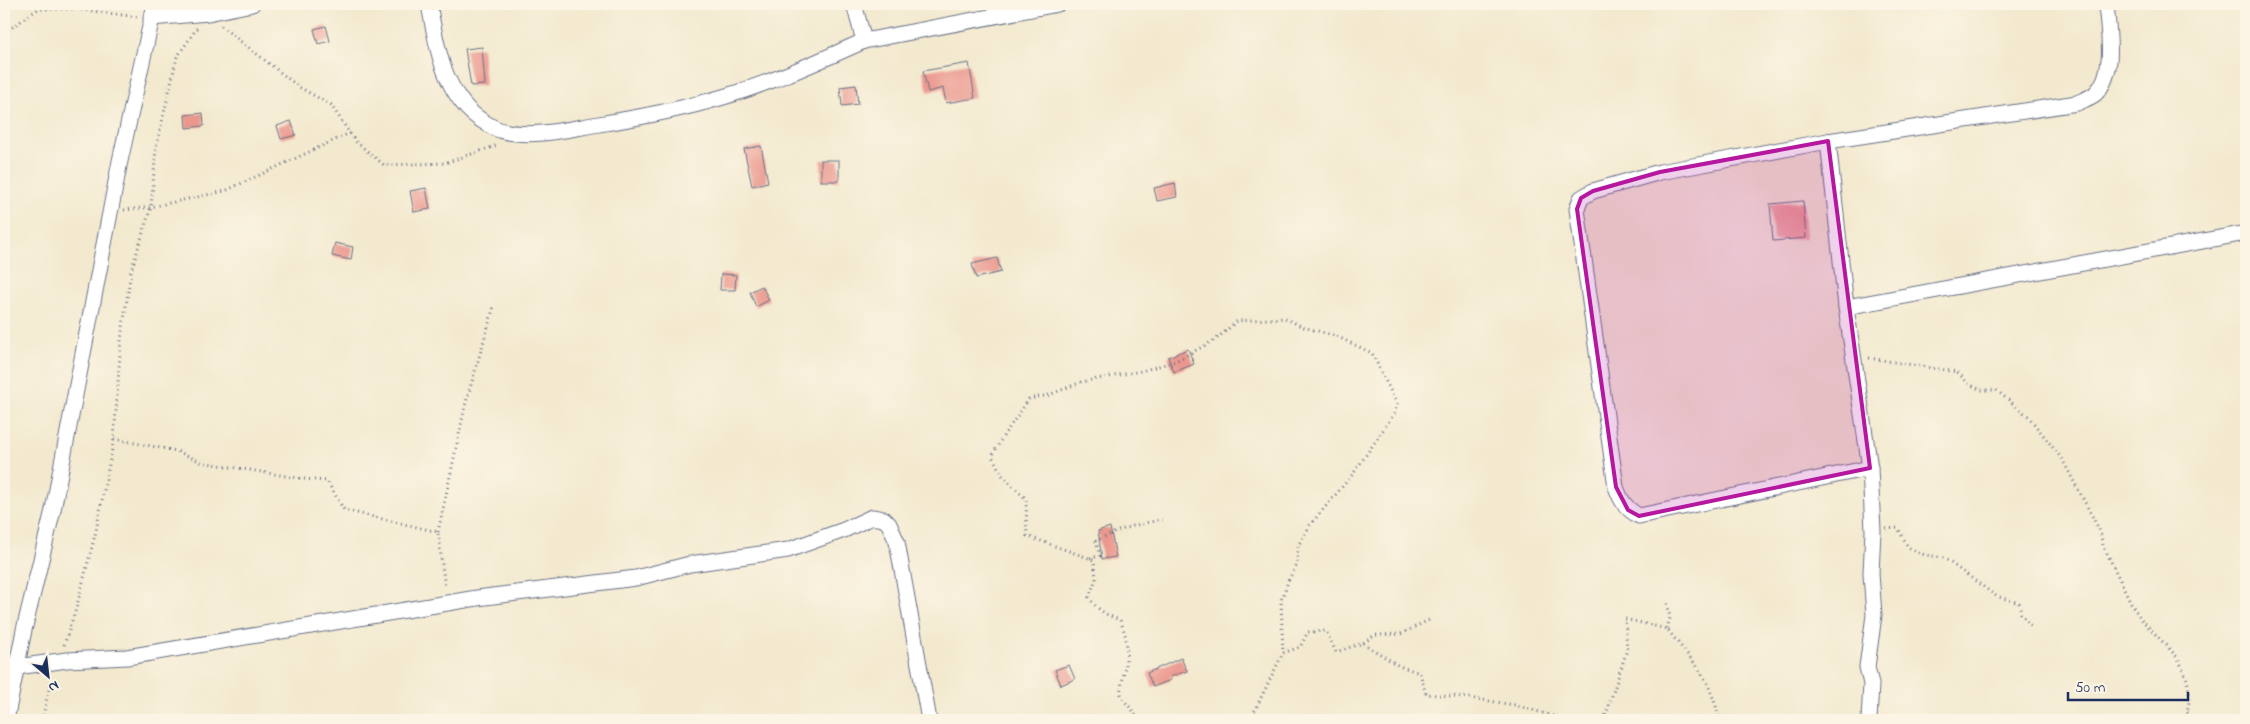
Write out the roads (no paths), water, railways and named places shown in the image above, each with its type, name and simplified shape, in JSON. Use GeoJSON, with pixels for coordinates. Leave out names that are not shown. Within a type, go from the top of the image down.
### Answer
{"type":"FeatureCollection","features":[{"type":"Feature","properties":{"kind":"street"},"geometry":{"type":"LineString","coordinates":[[6,720],[24,630],[53,510],[111,211],[153,11],[208,13],[252,4]]}},
{"type":"Feature","properties":{"kind":"street"},"geometry":{"type":"LineString","coordinates":[[429,4],[438,55],[454,91],[474,114],[501,131],[525,133],[569,129],[656,115],[723,98],[802,69],[864,41],[1058,4]]}},
{"type":"Feature","properties":{"kind":"street"},"geometry":{"type":"LineString","coordinates":[[854,4],[864,41]]}},
{"type":"Feature","properties":{"kind":"street"},"geometry":{"type":"LineString","coordinates":[[1870,468],[1639,516],[1628,510],[1621,500],[1616,486],[1577,209],[1581,198],[1586,194],[1660,172],[1828,141],[2077,103],[2094,96],[2104,82],[2109,58],[2106,4]]}},
{"type":"Feature","properties":{"kind":"street"},"geometry":{"type":"LineString","coordinates":[[1828,141],[1846,307],[1870,468],[1873,530],[1871,573],[1874,615],[1867,667],[1872,684],[1869,720]]}},
{"type":"Feature","properties":{"kind":"street"},"geometry":{"type":"LineString","coordinates":[[1846,307],[2246,233]]}},
{"type":"Feature","properties":{"kind":"street"},"geometry":{"type":"LineString","coordinates":[[17,667],[58,661],[127,657],[447,603],[636,578],[690,564],[788,550],[844,530],[872,517],[879,517],[889,524],[897,542],[929,720]]}}]}
